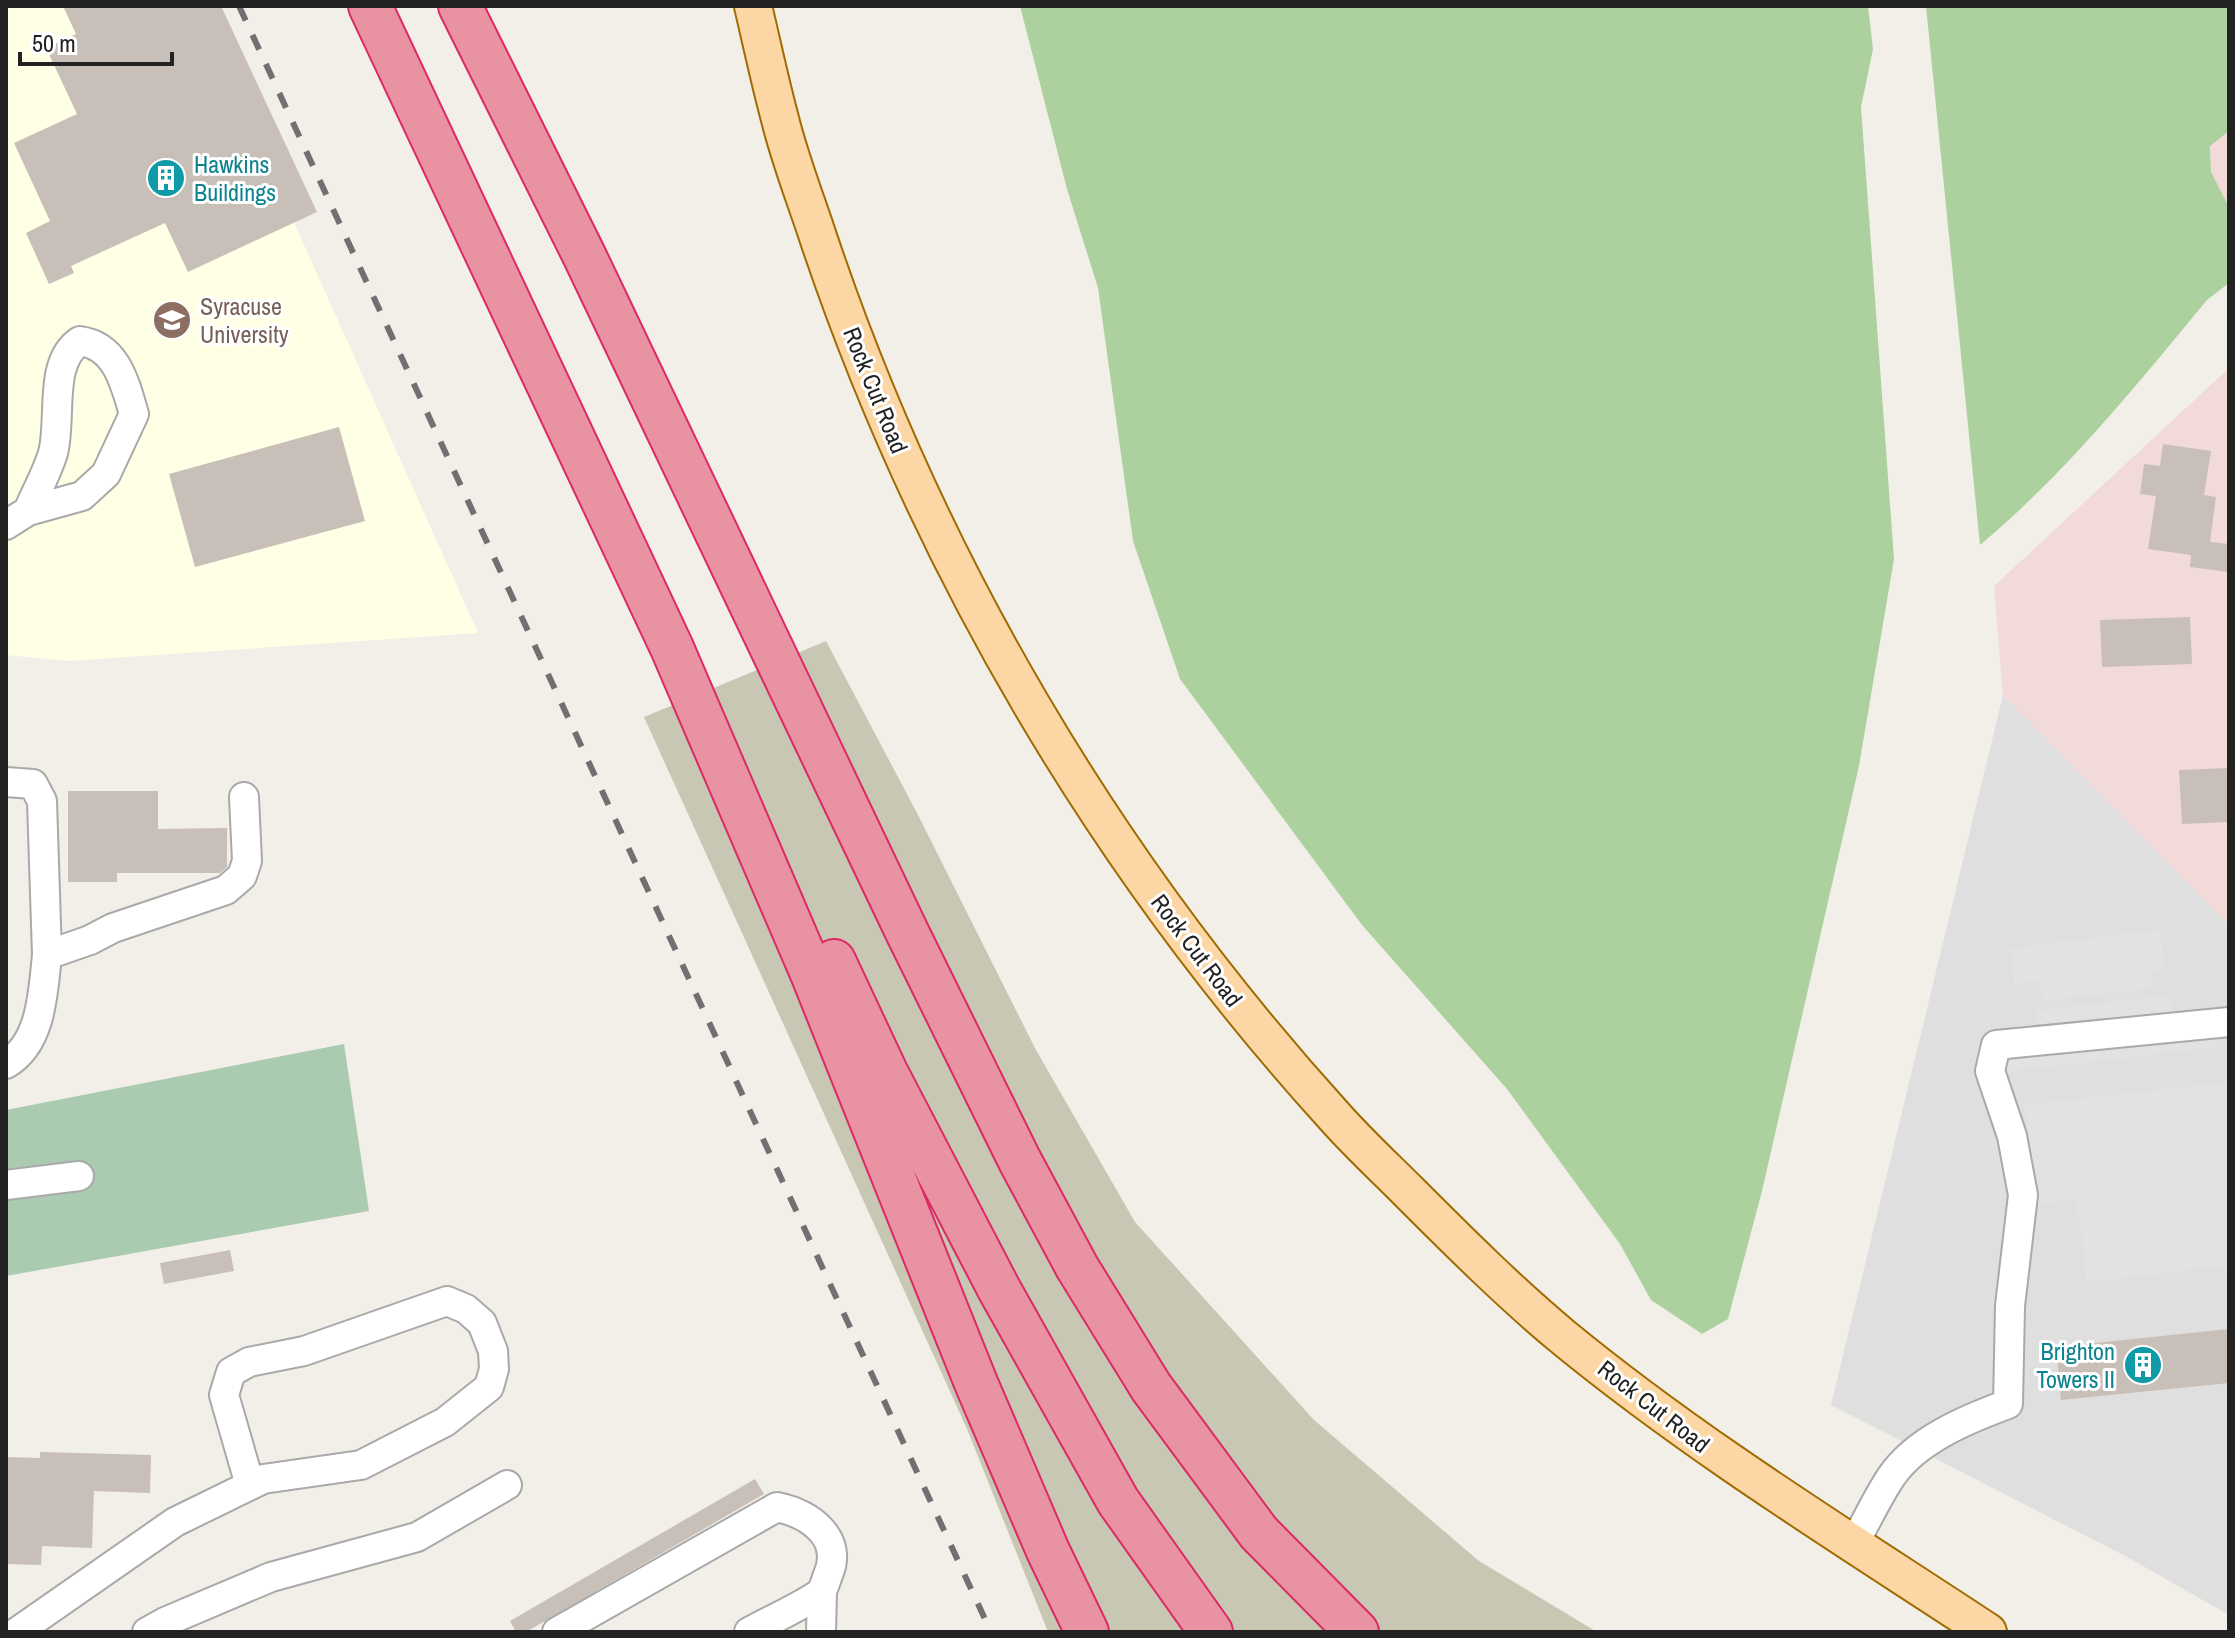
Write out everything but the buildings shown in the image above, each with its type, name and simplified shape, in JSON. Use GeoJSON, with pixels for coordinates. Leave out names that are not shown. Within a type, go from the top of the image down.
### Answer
{"type":"FeatureCollection","features":[{"type":"Feature","properties":{"kind":"highway"},"geometry":{"type":"LineString","coordinates":[[370,6],[672,648],[813,976],[976,1383],[1087,1632]]}},
{"type":"Feature","properties":{"kind":"highway"},"geometry":{"type":"LineString","coordinates":[[460,6],[584,255],[1044,1208],[1108,1322],[1195,1450],[1259,1533],[1357,1632]]}},
{"type":"Feature","properties":{"kind":"highway"},"geometry":{"type":"LineString","coordinates":[[479,6],[584,255]]}},
{"type":"Feature","properties":{"kind":"highway"},"geometry":{"type":"LineString","coordinates":[[672,648],[793,873],[886,1072],[999,1289],[1118,1501],[1211,1632]]}},
{"type":"Feature","properties":{"kind":"main road","name":"Rock Cut Road"},"geometry":{"type":"LineString","coordinates":[[753,6],[780,123],[843,310],[911,477],[979,612],[1043,728],[1158,899],[1219,982],[1336,1119],[1481,1264],[1564,1337],[1719,1456],[1988,1632]]}},
{"type":"Feature","properties":{"kind":"lane"},"geometry":{"type":"LineString","coordinates":[[80,341],[92,342],[102,348],[122,373],[134,414],[106,474],[82,496],[17,518],[53,453],[59,410],[60,367],[70,347],[80,341]]}},
{"type":"Feature","properties":{"kind":"lane"},"geometry":{"type":"LineString","coordinates":[[6,782],[33,784],[42,801],[47,955],[41,1004],[29,1042],[16,1058],[6,1064]]}},
{"type":"Feature","properties":{"kind":"lane"},"geometry":{"type":"LineString","coordinates":[[47,955],[113,928],[226,890],[242,876],[247,861],[244,797]]}},
{"type":"Feature","properties":{"kind":"lane"},"geometry":{"type":"LineString","coordinates":[[1854,1544],[1892,1476],[1913,1454],[1972,1417],[2008,1404],[2010,1306],[2023,1195],[2012,1136],[1990,1071],[1996,1045],[2229,1022]]}},
{"type":"Feature","properties":{"kind":"lane"},"geometry":{"type":"LineString","coordinates":[[6,1185],[79,1176]]}},
{"type":"Feature","properties":{"kind":"lane"},"geometry":{"type":"LineString","coordinates":[[17,1632],[175,1522],[250,1485],[263,1479],[361,1465],[445,1422],[489,1387],[494,1369],[493,1351],[482,1323],[466,1309],[447,1301],[304,1351],[249,1362],[231,1372],[224,1395],[250,1485]]}},
{"type":"Feature","properties":{"kind":"lane"},"geometry":{"type":"LineString","coordinates":[[147,1632],[271,1577],[417,1537],[507,1485]]}},
{"type":"Feature","properties":{"kind":"lane"},"geometry":{"type":"LineString","coordinates":[[557,1632],[777,1507],[797,1511],[823,1530],[833,1549],[832,1567],[822,1592],[821,1632]]}},
{"type":"Feature","properties":{"kind":"lane"},"geometry":{"type":"LineString","coordinates":[[749,1632],[822,1592]]}},
{"type":"Feature","properties":{"kind":"shaded area","name":"Syracuse University"},"geometry":{"type":"Polygon","coordinates":[[[6,6],[197,6],[478,633],[68,661],[6,655],[6,6]]]}},
{"type":"Feature","properties":{"kind":"shaded area"},"geometry":{"type":"Polygon","coordinates":[[[2229,131],[2229,207],[2211,172],[2210,146],[2229,131]]]}},
{"type":"Feature","properties":{"kind":"shaded area"},"geometry":{"type":"Polygon","coordinates":[[[2229,368],[2229,925],[2003,695],[1994,586],[2229,368]]]}},
{"type":"Feature","properties":{"kind":"shaded area"},"geometry":{"type":"Polygon","coordinates":[[[826,641],[1036,1050],[1135,1222],[1314,1420],[1479,1561],[1597,1632],[1048,1632],[967,1429],[644,717],[826,641]]]}},
{"type":"Feature","properties":{"kind":"shaded area"},"geometry":{"type":"Polygon","coordinates":[[[2003,695],[2229,925],[2229,1615],[2129,1558],[1831,1405],[2003,695]]]}},
{"type":"Feature","properties":{"kind":"shaded area"},"geometry":{"type":"Polygon","coordinates":[[[2160,930],[2164,970],[2152,971],[2154,988],[2042,1001],[2040,981],[2014,984],[2010,948],[2160,930]]]}},
{"type":"Feature","properties":{"kind":"shaded area"},"geometry":{"type":"Polygon","coordinates":[[[2170,995],[2172,1013],[2213,1008],[2217,1047],[2004,1072],[2000,1033],[2038,1029],[2036,1011],[2170,995]]]}},
{"type":"Feature","properties":{"kind":"shaded area"},"geometry":{"type":"Polygon","coordinates":[[[344,1044],[369,1211],[6,1276],[6,1110],[344,1044]]]}},
{"type":"Feature","properties":{"kind":"shaded area"},"geometry":{"type":"Polygon","coordinates":[[[2229,1082],[2229,1265],[2087,1282],[2077,1199],[2036,1204],[2024,1105],[2229,1082]]]}},
{"type":"Feature","properties":{"kind":"green space"},"geometry":{"type":"Polygon","coordinates":[[[1020,6],[1868,6],[1873,49],[1861,107],[1894,559],[1859,766],[1762,1191],[1728,1319],[1702,1334],[1651,1300],[1620,1244],[1507,1089],[1362,925],[1180,679],[1133,541],[1098,288],[1067,189],[1020,6]]]}},
{"type":"Feature","properties":{"kind":"green space"},"geometry":{"type":"Polygon","coordinates":[[[1926,6],[2229,6],[2229,131],[2210,146],[2211,172],[2229,207],[2229,283],[2207,300],[2071,459],[1980,545],[1926,6]]]}},
{"type":"Feature","properties":{"kind":"railway"},"geometry":{"type":"LineString","coordinates":[[239,6],[991,1632]]}},
{"type":"Feature","properties":{"kind":"place","name":"Hawkins Buildings"},"geometry":{"type":"Point","coordinates":[166,178]}},
{"type":"Feature","properties":{"kind":"place","name":"Syracuse University"},"geometry":{"type":"Point","coordinates":[172,320]}},
{"type":"Feature","properties":{"kind":"place","name":"Brighton Towers II"},"geometry":{"type":"Point","coordinates":[2143,1365]}}]}
